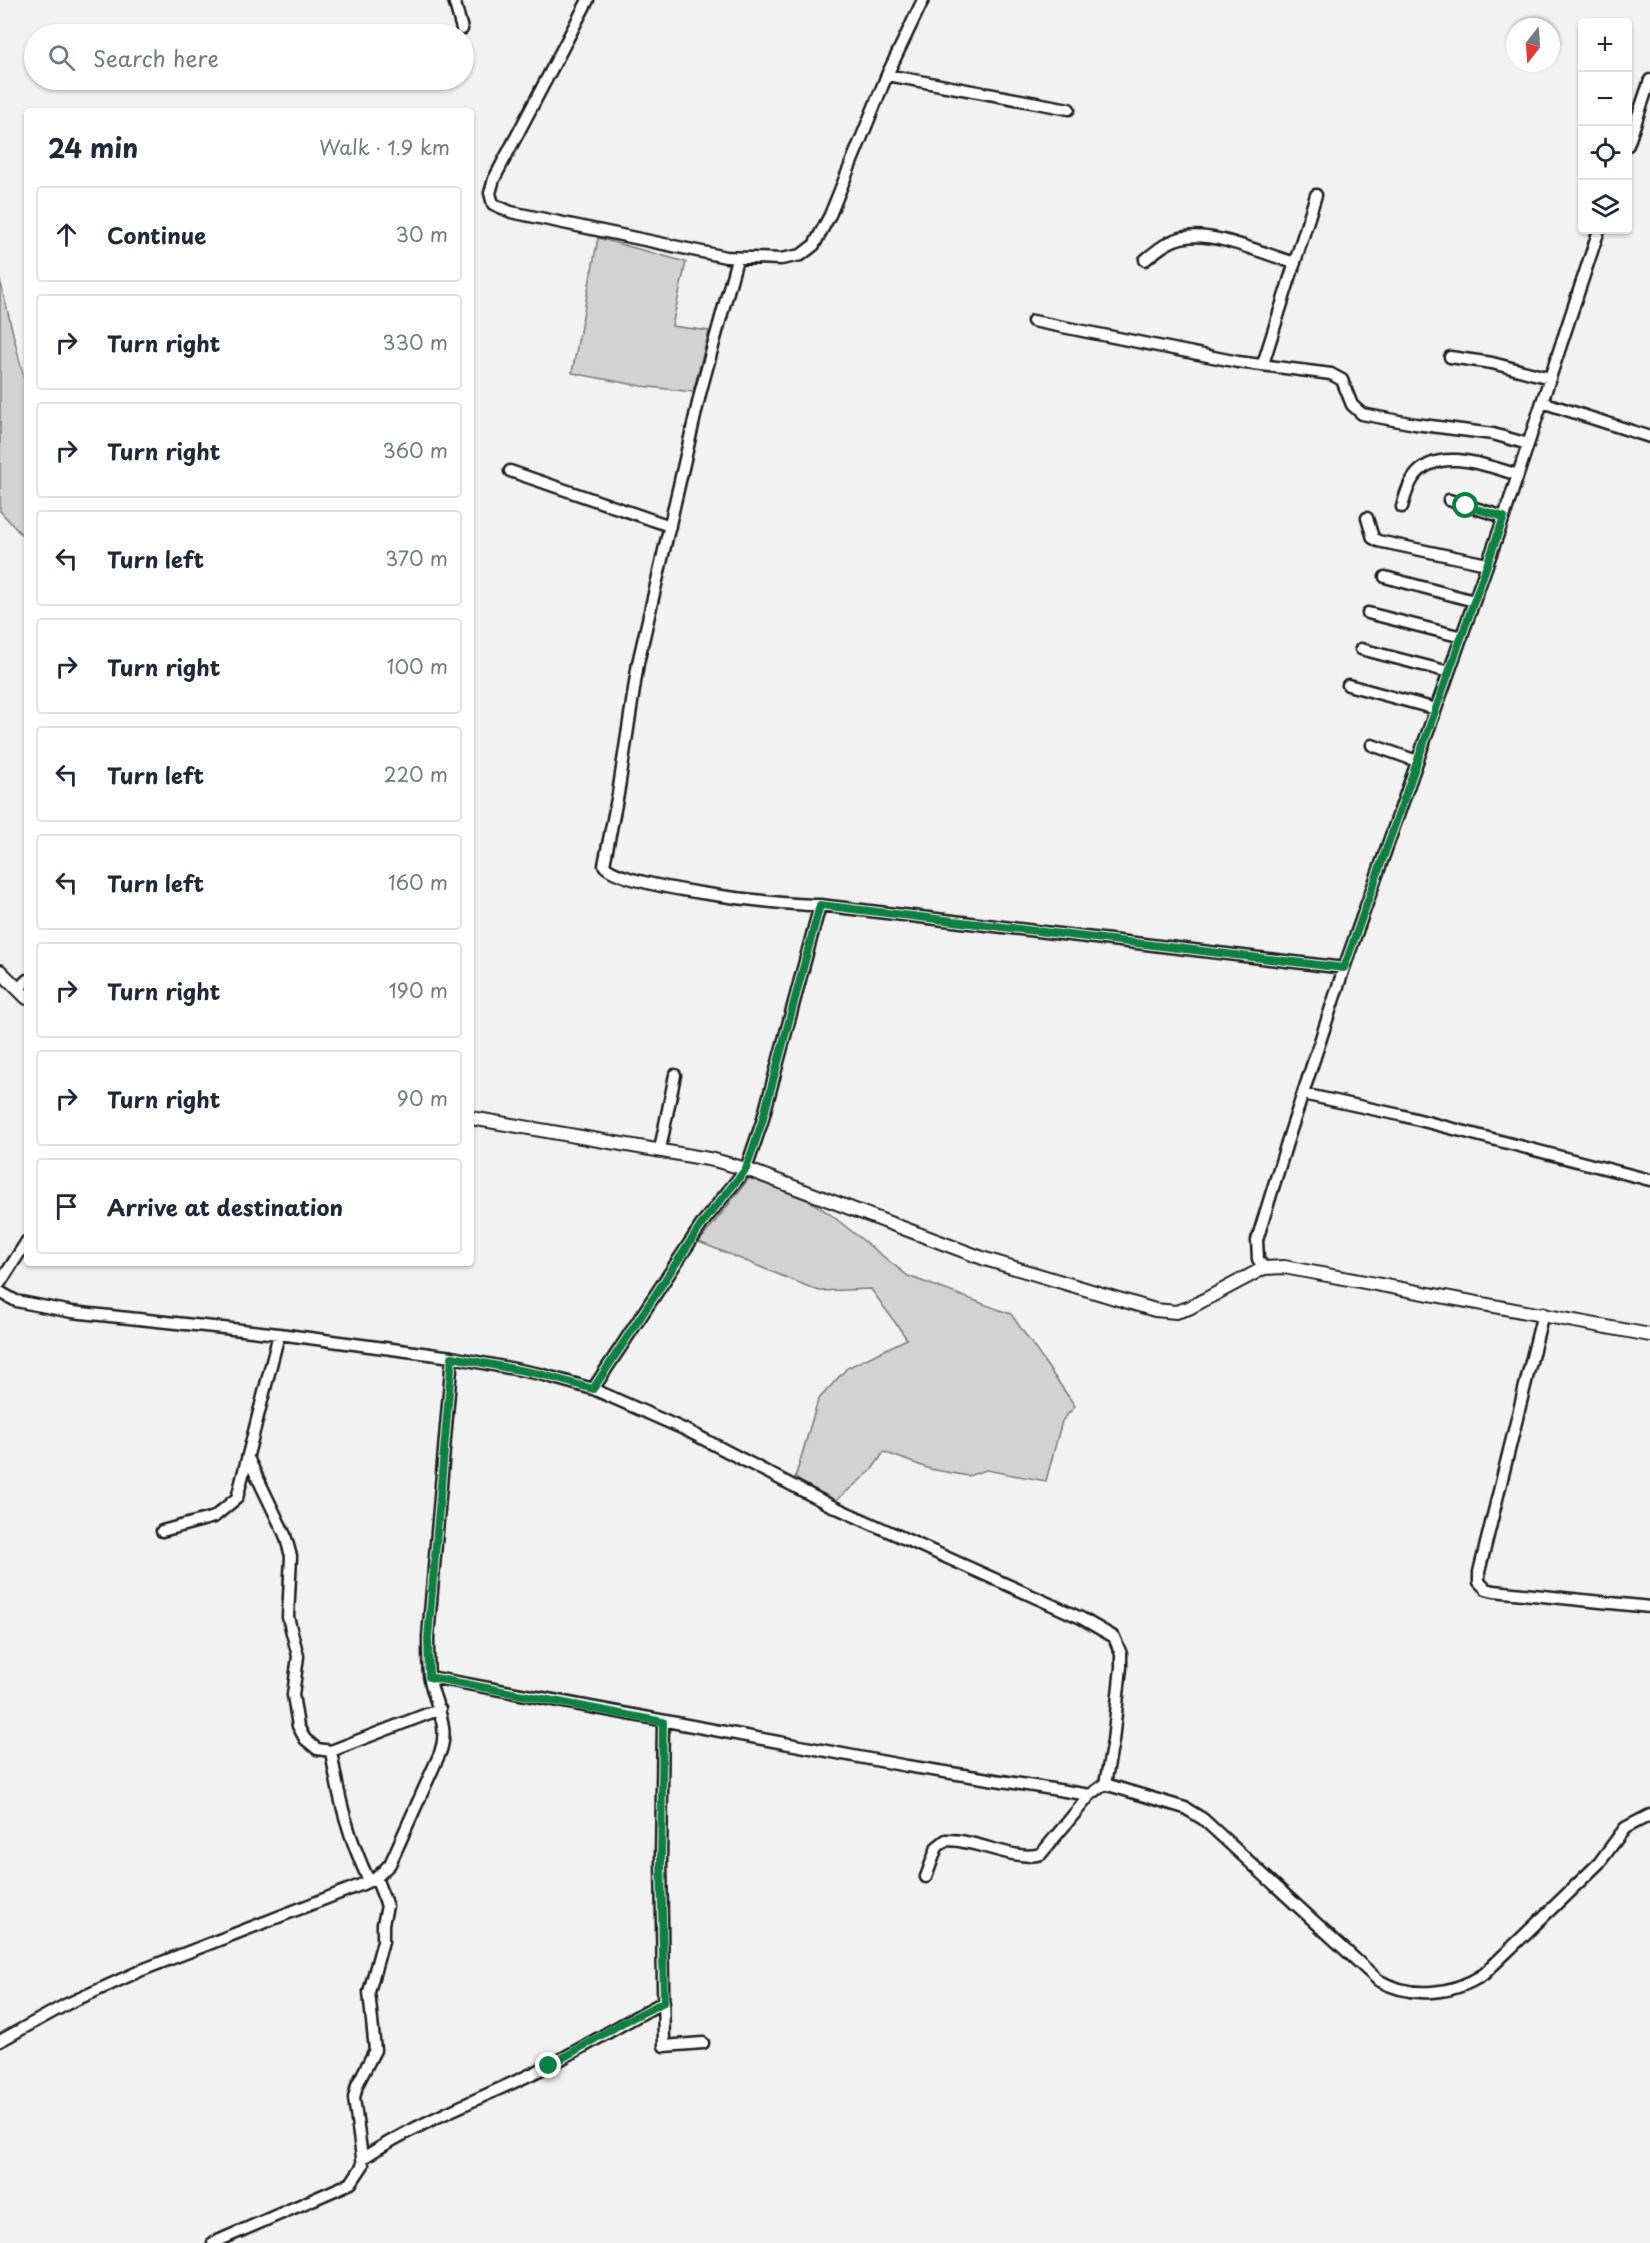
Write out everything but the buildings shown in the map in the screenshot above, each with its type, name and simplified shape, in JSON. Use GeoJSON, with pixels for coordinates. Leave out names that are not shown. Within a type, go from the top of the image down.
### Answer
{"type":"FeatureCollection","features":[{"type":"Feature","properties":{"kind":"street"},"geometry":{"type":"LineString","coordinates":[[454,0],[461,24]]}},
{"type":"Feature","properties":{"kind":"street"},"geometry":{"type":"LineString","coordinates":[[588,0],[494,179],[490,193],[493,204],[522,215],[736,259],[791,257],[801,255],[814,245],[830,215],[887,75],[923,0]]}},
{"type":"Feature","properties":{"kind":"street"},"geometry":{"type":"LineString","coordinates":[[887,75],[1069,109]]}},
{"type":"Feature","properties":{"kind":"street"},"geometry":{"type":"LineString","coordinates":[[1632,133],[1650,80]]}},
{"type":"Feature","properties":{"kind":"street"},"geometry":{"type":"LineString","coordinates":[[1263,364],[1316,195]]}},
{"type":"Feature","properties":{"kind":"street"},"geometry":{"type":"LineString","coordinates":[[1264,1268],[1256,1250],[1258,1232],[1344,968],[1504,517],[1598,234]]}},
{"type":"Feature","properties":{"kind":"street"},"geometry":{"type":"LineString","coordinates":[[1145,260],[1159,248],[1185,237],[1222,241],[1294,263]]}},
{"type":"Feature","properties":{"kind":"street"},"geometry":{"type":"LineString","coordinates":[[736,259],[701,390],[638,663],[618,794],[604,865],[611,872],[660,885],[742,899],[820,905],[1344,968]]}},
{"type":"Feature","properties":{"kind":"street"},"geometry":{"type":"LineString","coordinates":[[1033,321],[1238,362],[1338,376],[1352,405],[1362,414],[1415,424],[1471,430],[1528,444]]}},
{"type":"Feature","properties":{"kind":"street"},"geometry":{"type":"LineString","coordinates":[[1450,357],[1492,363],[1550,378]]}},
{"type":"Feature","properties":{"kind":"street"},"geometry":{"type":"LineString","coordinates":[[1542,402],[1650,437]]}},
{"type":"Feature","properties":{"kind":"street"},"geometry":{"type":"LineString","coordinates":[[1402,507],[1415,475],[1433,462],[1446,459],[1518,475]]}},
{"type":"Feature","properties":{"kind":"street"},"geometry":{"type":"LineString","coordinates":[[510,471],[670,526]]}},
{"type":"Feature","properties":{"kind":"street"},"geometry":{"type":"LineString","coordinates":[[1449,500],[1504,517]]}},
{"type":"Feature","properties":{"kind":"street"},"geometry":{"type":"LineString","coordinates":[[1367,518],[1372,535],[1378,541],[1487,564]]}},
{"type":"Feature","properties":{"kind":"street"},"geometry":{"type":"LineString","coordinates":[[1385,577],[1474,601]]}},
{"type":"Feature","properties":{"kind":"street"},"geometry":{"type":"LineString","coordinates":[[1368,613],[1461,637]]}},
{"type":"Feature","properties":{"kind":"street"},"geometry":{"type":"LineString","coordinates":[[1361,649],[1449,672]]}},
{"type":"Feature","properties":{"kind":"street"},"geometry":{"type":"LineString","coordinates":[[1348,685],[1436,709]]}},
{"type":"Feature","properties":{"kind":"street"},"geometry":{"type":"LineString","coordinates":[[1372,745],[1417,761]]}},
{"type":"Feature","properties":{"kind":"street"},"geometry":{"type":"LineString","coordinates":[[593,1389],[704,1221],[746,1169],[762,1122],[820,905]]}},
{"type":"Feature","properties":{"kind":"street"},"geometry":{"type":"LineString","coordinates":[[0,971],[22,985]]}},
{"type":"Feature","properties":{"kind":"street"},"geometry":{"type":"LineString","coordinates":[[660,1149],[675,1075]]}},
{"type":"Feature","properties":{"kind":"street"},"geometry":{"type":"LineString","coordinates":[[1303,1094],[1400,1114],[1650,1180]]}},
{"type":"Feature","properties":{"kind":"street"},"geometry":{"type":"LineString","coordinates":[[474,1118],[688,1154],[746,1169],[985,1259],[1155,1310],[1176,1312],[1190,1308],[1264,1268],[1311,1270],[1650,1335]]}},
{"type":"Feature","properties":{"kind":"street"},"geometry":{"type":"LineString","coordinates":[[0,1283],[24,1246]]}},
{"type":"Feature","properties":{"kind":"street"},"geometry":{"type":"LineString","coordinates":[[0,1292],[16,1301],[72,1312],[279,1334],[452,1357],[540,1374],[593,1389],[738,1455],[875,1527],[1081,1618],[1114,1637],[1121,1654],[1121,1667],[1106,1784],[1089,1795],[1041,1854],[1029,1856],[965,1841],[946,1840],[937,1847],[926,1877]]}},
{"type":"Feature","properties":{"kind":"street"},"geometry":{"type":"LineString","coordinates":[[1543,1313],[1479,1572],[1479,1582],[1486,1589],[1494,1591],[1650,1607]]}},
{"type":"Feature","properties":{"kind":"street"},"geometry":{"type":"LineString","coordinates":[[162,1531],[201,1522],[221,1513],[237,1498],[249,1460],[279,1334]]}},
{"type":"Feature","properties":{"kind":"street"},"geometry":{"type":"LineString","coordinates":[[0,2041],[67,2004],[142,1970],[372,1880],[390,1864],[443,1744],[444,1728],[429,1677],[428,1638],[452,1357]]}},
{"type":"Feature","properties":{"kind":"street"},"geometry":{"type":"LineString","coordinates":[[249,1460],[285,1535],[291,1556],[288,1617],[298,1656],[293,1695],[298,1726],[305,1739],[317,1749],[331,1751],[440,1709]]}},
{"type":"Feature","properties":{"kind":"street"},"geometry":{"type":"LineString","coordinates":[[429,1677],[907,1766],[1089,1795]]}},
{"type":"Feature","properties":{"kind":"street"},"geometry":{"type":"LineString","coordinates":[[663,1722],[661,1860],[664,2046],[703,2043]]}},
{"type":"Feature","properties":{"kind":"street"},"geometry":{"type":"LineString","coordinates":[[213,2243],[351,2183],[361,2172],[363,2158],[354,2098],[357,2085],[375,2050],[369,1992],[383,1941],[383,1924],[387,1906],[350,1840],[339,1802],[331,1751]]}},
{"type":"Feature","properties":{"kind":"street"},"geometry":{"type":"LineString","coordinates":[[1106,1784],[1185,1808],[1203,1820],[1378,1980],[1392,1988],[1407,1991],[1442,1991],[1468,1984],[1484,1974],[1599,1863],[1625,1828],[1650,1815]]}},
{"type":"Feature","properties":{"kind":"street"},"geometry":{"type":"LineString","coordinates":[[363,2158],[421,2124],[549,2066],[622,2023],[664,2002]]}},
{"type":"Feature","properties":{"kind":"shaded area"},"geometry":{"type":"Polygon","coordinates":[[[598,238],[686,262],[672,326],[709,331],[693,392],[641,386],[572,373],[598,238]]]}},
{"type":"Feature","properties":{"kind":"shaded area"},"geometry":{"type":"Polygon","coordinates":[[[0,280],[24,379],[24,538],[0,511],[0,280]]]}},
{"type":"Feature","properties":{"kind":"shaded area"},"geometry":{"type":"Polygon","coordinates":[[[758,1167],[830,1214],[908,1276],[1011,1314],[1075,1406],[1062,1421],[1046,1481],[986,1470],[968,1476],[930,1469],[884,1452],[871,1471],[834,1502],[795,1478],[818,1400],[847,1368],[907,1339],[871,1289],[819,1291],[699,1242],[758,1167]]]}},
{"type":"Feature","properties":{"kind":"route"},"geometry":{"type":"LineString","coordinates":[[549,2066],[622,2023],[664,2002],[661,1860],[663,1722],[429,1677],[428,1638],[452,1357],[540,1374],[593,1389],[704,1221],[746,1169],[762,1122],[820,905],[948,920],[1009,930],[1344,968],[1504,517],[1466,506]]}}]}
